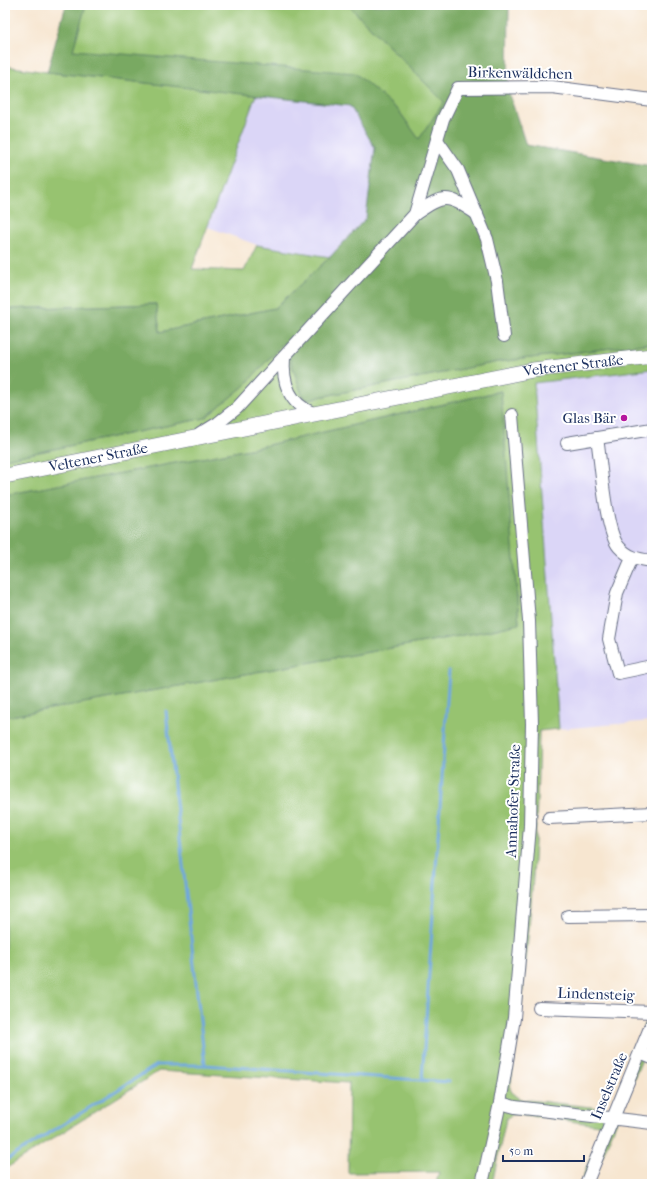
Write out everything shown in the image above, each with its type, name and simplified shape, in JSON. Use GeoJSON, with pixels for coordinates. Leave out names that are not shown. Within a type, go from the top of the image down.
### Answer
{"type":"FeatureCollection","features":[{"type":"Feature","properties":{"kind":"main road","name":"Veltener Straße"},"geometry":{"type":"LineString","coordinates":[[5,476],[533,370],[652,356]]}},
{"type":"Feature","properties":{"kind":"street","name":"Birkenwäldchen"},"geometry":{"type":"LineString","coordinates":[[437,140],[443,119],[458,88],[552,87],[652,100]]}},
{"type":"Feature","properties":{"kind":"street"},"geometry":{"type":"LineString","coordinates":[[415,214],[437,140]]}},
{"type":"Feature","properties":{"kind":"street"},"geometry":{"type":"LineString","coordinates":[[437,140],[458,170],[487,239],[497,281],[504,336]]}},
{"type":"Feature","properties":{"kind":"street"},"geometry":{"type":"LineString","coordinates":[[192,438],[213,427],[236,408],[284,358],[415,214],[438,200],[455,200],[477,214]]}},
{"type":"Feature","properties":{"kind":"street"},"geometry":{"type":"LineString","coordinates":[[284,358],[283,373],[288,389],[300,407],[313,413]]}},
{"type":"Feature","properties":{"kind":"street","name":"Annahofer Straße"},"geometry":{"type":"LineString","coordinates":[[482,1184],[500,1103],[514,1018],[530,826],[532,724],[529,621],[512,415]]}},
{"type":"Feature","properties":{"kind":"street"},"geometry":{"type":"LineString","coordinates":[[567,443],[652,429]]}},
{"type":"Feature","properties":{"kind":"street"},"geometry":{"type":"LineString","coordinates":[[597,438],[611,531],[618,546],[632,558],[652,561]]}},
{"type":"Feature","properties":{"kind":"street"},"geometry":{"type":"LineString","coordinates":[[632,558],[617,593],[609,639],[618,673],[652,666]]}},
{"type":"Feature","properties":{"kind":"street"},"geometry":{"type":"LineString","coordinates":[[549,818],[652,813]]}},
{"type":"Feature","properties":{"kind":"street"},"geometry":{"type":"LineString","coordinates":[[568,916],[652,914]]}},
{"type":"Feature","properties":{"kind":"street","name":"Lindensteig"},"geometry":{"type":"LineString","coordinates":[[539,1008],[652,1012]]}},
{"type":"Feature","properties":{"kind":"street","name":"Inselstraße"},"geometry":{"type":"LineString","coordinates":[[586,1184],[612,1117],[652,1023]]}},
{"type":"Feature","properties":{"kind":"street"},"geometry":{"type":"LineString","coordinates":[[640,1053],[652,1058]]}},
{"type":"Feature","properties":{"kind":"street"},"geometry":{"type":"LineString","coordinates":[[500,1103],[515,1107],[612,1117],[652,1123]]}},
{"type":"Feature","properties":{"kind":"shaded area"},"geometry":{"type":"Polygon","coordinates":[[[256,95],[350,106],[375,148],[366,218],[330,257],[257,245],[208,227],[256,95]]]}},
{"type":"Feature","properties":{"kind":"shaded area"},"geometry":{"type":"Polygon","coordinates":[[[652,369],[652,721],[559,729],[534,382],[652,369]]]}},
{"type":"Feature","properties":{"kind":"green space"},"geometry":{"type":"Polygon","coordinates":[[[66,5],[86,5],[73,50],[355,73],[399,111],[419,139],[444,102],[348,5],[509,5],[508,90],[526,145],[652,166],[652,343],[498,362],[304,400],[284,342],[244,386],[205,418],[5,459],[5,309],[156,304],[160,332],[275,308],[330,257],[366,218],[375,148],[350,106],[47,72],[66,5]]]}},
{"type":"Feature","properties":{"kind":"green space"},"geometry":{"type":"Polygon","coordinates":[[[86,5],[348,5],[444,102],[419,140],[399,111],[72,50],[86,5]]]}},
{"type":"Feature","properties":{"kind":"green space"},"geometry":{"type":"Polygon","coordinates":[[[5,66],[256,95],[192,269],[244,271],[257,245],[330,257],[275,308],[160,332],[156,304],[5,309],[5,66]]]}},
{"type":"Feature","properties":{"kind":"green space"},"geometry":{"type":"Polygon","coordinates":[[[284,342],[304,400],[498,362],[652,343],[652,369],[534,383],[559,729],[539,731],[534,866],[527,955],[510,1089],[514,1095],[520,1099],[608,1109],[612,1106],[652,1007],[652,1035],[591,1184],[580,1184],[601,1131],[599,1125],[518,1114],[511,1115],[506,1119],[492,1184],[436,1184],[439,1172],[348,1173],[349,1083],[159,1071],[5,1169],[5,717],[492,630],[519,623],[500,391],[255,448],[5,495],[5,459],[205,418],[244,386],[284,342]]]}},
{"type":"Feature","properties":{"kind":"green space"},"geometry":{"type":"Polygon","coordinates":[[[501,391],[519,624],[5,717],[5,495],[255,448],[501,391]]]}},
{"type":"Feature","properties":{"kind":"waterway"},"geometry":{"type":"LineString","coordinates":[[422,1080],[449,671]]}},
{"type":"Feature","properties":{"kind":"waterway"},"geometry":{"type":"LineString","coordinates":[[166,711],[205,1065]]}},
{"type":"Feature","properties":{"kind":"waterway"},"geometry":{"type":"LineString","coordinates":[[5,1161],[157,1065],[205,1065],[449,1082]]}},
{"type":"Feature","properties":{"kind":"place","name":"Glas Bär"},"geometry":{"type":"Point","coordinates":[624,418]}}]}
